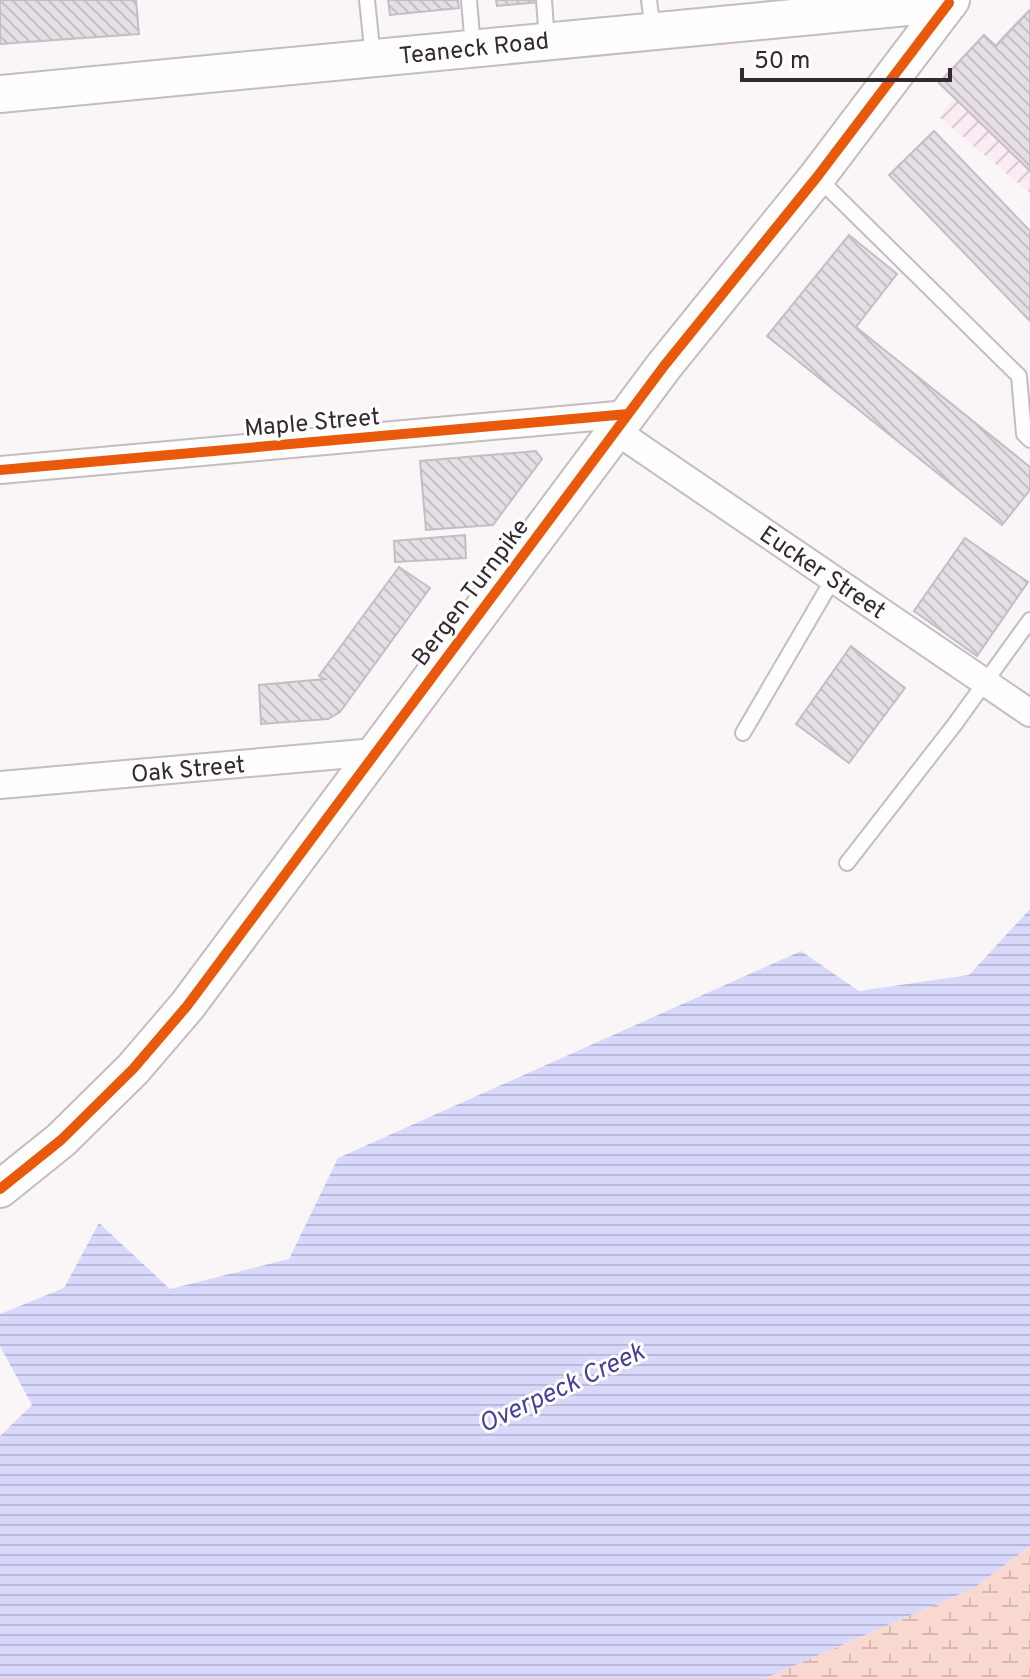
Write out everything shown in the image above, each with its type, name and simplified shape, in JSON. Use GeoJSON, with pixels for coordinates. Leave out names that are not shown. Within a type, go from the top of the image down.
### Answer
{"type":"FeatureCollection","features":[{"type":"Feature","properties":{"kind":"street","name":"Teaneck Road"},"geometry":{"type":"LineString","coordinates":[[0,94],[547,41],[651,15],[950,1]]}},
{"type":"Feature","properties":{"kind":"street","name":"Bergen Turnpike"},"geometry":{"type":"LineString","coordinates":[[0,1189],[61,1140],[133,1069],[169,1027],[622,422],[817,177],[950,1]]}},
{"type":"Feature","properties":{"kind":"street","name":"Maple Street"},"geometry":{"type":"LineString","coordinates":[[0,470],[622,422]]}},
{"type":"Feature","properties":{"kind":"street","name":"Eucker Street"},"geometry":{"type":"LineString","coordinates":[[622,422],[833,579],[1030,713]]}},
{"type":"Feature","properties":{"kind":"street","name":"Oak Street"},"geometry":{"type":"LineString","coordinates":[[0,785],[375,752]]}},
{"type":"Feature","properties":{"kind":"lane"},"geometry":{"type":"LineString","coordinates":[[367,0],[373,58]]}},
{"type":"Feature","properties":{"kind":"lane"},"geometry":{"type":"LineString","coordinates":[[469,0],[473,49]]}},
{"type":"Feature","properties":{"kind":"lane"},"geometry":{"type":"LineString","coordinates":[[544,0],[547,41]]}},
{"type":"Feature","properties":{"kind":"lane"},"geometry":{"type":"LineString","coordinates":[[817,177],[1019,376],[1024,434],[1030,440]]}},
{"type":"Feature","properties":{"kind":"lane"},"geometry":{"type":"LineString","coordinates":[[743,733],[833,579]]}},
{"type":"Feature","properties":{"kind":"lane"},"geometry":{"type":"LineString","coordinates":[[847,863],[1030,620]]}},
{"type":"Feature","properties":{"kind":"shaded area"},"geometry":{"type":"Polygon","coordinates":[[[1030,6],[1030,193],[939,117],[994,46],[1030,6]]]}},
{"type":"Feature","properties":{"kind":"green space"},"geometry":{"type":"Polygon","coordinates":[[[1030,1546],[1030,1679],[763,1679],[974,1588],[1030,1546]]]}},
{"type":"Feature","properties":{"kind":"water","name":"Overpeck Creek"},"geometry":{"type":"Polygon","coordinates":[[[1030,909],[1030,1546],[974,1588],[763,1679],[0,1679],[0,1436],[32,1405],[0,1346],[0,1314],[64,1288],[99,1223],[170,1289],[289,1259],[338,1158],[801,951],[859,991],[969,975],[1030,909]]]}},
{"type":"Feature","properties":{"kind":"building"},"geometry":{"type":"Polygon","coordinates":[[[0,0],[136,0],[139,34],[0,44],[0,0]]]}},
{"type":"Feature","properties":{"kind":"building"},"geometry":{"type":"Polygon","coordinates":[[[388,0],[458,0],[459,8],[390,15],[388,0]]]}},
{"type":"Feature","properties":{"kind":"building"},"geometry":{"type":"Polygon","coordinates":[[[496,0],[539,0],[539,2],[497,6],[496,0]]]}},
{"type":"Feature","properties":{"kind":"building"},"geometry":{"type":"Polygon","coordinates":[[[1030,10],[1030,171],[939,83],[984,35],[996,46],[1030,10]]]}},
{"type":"Feature","properties":{"kind":"building"},"geometry":{"type":"Polygon","coordinates":[[[934,131],[1030,231],[1030,321],[889,175],[934,131]]]}},
{"type":"Feature","properties":{"kind":"building"},"geometry":{"type":"Polygon","coordinates":[[[849,235],[897,274],[856,327],[1030,467],[1030,490],[1002,525],[767,336],[849,235]]]}},
{"type":"Feature","properties":{"kind":"building"},"geometry":{"type":"Polygon","coordinates":[[[536,451],[542,459],[493,525],[426,530],[420,461],[536,451]]]}},
{"type":"Feature","properties":{"kind":"building"},"geometry":{"type":"Polygon","coordinates":[[[465,535],[466,558],[395,562],[394,541],[465,535]]]}},
{"type":"Feature","properties":{"kind":"building"},"geometry":{"type":"Polygon","coordinates":[[[965,538],[1028,582],[977,656],[914,611],[965,538]]]}},
{"type":"Feature","properties":{"kind":"building"},"geometry":{"type":"Polygon","coordinates":[[[399,567],[430,588],[340,712],[328,719],[261,724],[259,685],[325,679],[319,676],[399,567]]]}},
{"type":"Feature","properties":{"kind":"building"},"geometry":{"type":"Polygon","coordinates":[[[851,646],[905,688],[849,763],[796,724],[851,646]]]}},
{"type":"Feature","properties":{"kind":"cycle path"},"geometry":{"type":"LineString","coordinates":[[0,1189],[61,1140],[133,1069],[187,1006],[664,366],[817,177],[949,3]]}},
{"type":"Feature","properties":{"kind":"cycle path"},"geometry":{"type":"LineString","coordinates":[[0,470],[628,414]]}}]}
